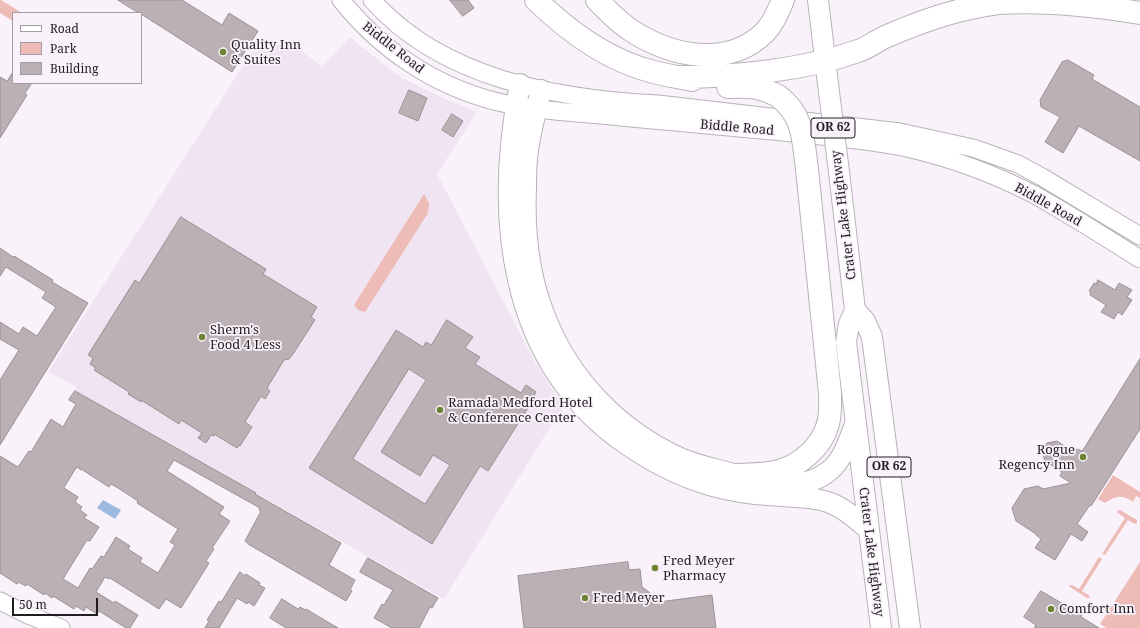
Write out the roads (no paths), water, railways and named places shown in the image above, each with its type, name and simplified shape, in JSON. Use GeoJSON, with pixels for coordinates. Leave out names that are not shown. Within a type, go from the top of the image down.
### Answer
{"type":"FeatureCollection","features":[{"type":"Feature","properties":{"kind":"highway"},"geometry":{"type":"LineString","coordinates":[[536,0],[574,33],[609,55],[649,71],[725,87],[747,86],[759,88],[778,96],[792,109],[802,128],[830,393],[828,427],[821,440],[812,451],[800,461],[788,468],[768,473],[736,475]]}},
{"type":"Feature","properties":{"kind":"highway"},"geometry":{"type":"LineString","coordinates":[[597,0],[614,17],[649,41],[683,53],[706,55],[725,53],[747,45],[757,39],[766,31],[775,18],[783,0]]}},
{"type":"Feature","properties":{"kind":"highway","name":"Crater Lake Highway"},"geometry":{"type":"LineString","coordinates":[[818,0],[855,310],[849,324],[846,342],[880,628]]}},
{"type":"Feature","properties":{"kind":"highway"},"geometry":{"type":"LineString","coordinates":[[679,77],[718,76],[793,67],[825,61],[860,50],[884,37],[946,14],[998,3],[1054,1],[1140,13]]}},
{"type":"Feature","properties":{"kind":"highway"},"geometry":{"type":"LineString","coordinates":[[520,84],[513,126],[510,204],[512,250],[516,276],[528,319],[538,341],[569,390],[597,421],[615,436],[655,463],[709,485],[746,493],[825,501],[843,509],[868,530]]}},
{"type":"Feature","properties":{"kind":"highway"},"geometry":{"type":"LineString","coordinates":[[539,99],[528,151],[525,217],[529,258],[538,298],[555,339],[581,380],[596,397],[621,421],[644,437],[678,457],[699,465],[751,480],[781,484],[799,484],[813,481],[835,466],[855,424]]}},
{"type":"Feature","properties":{"kind":"highway","name":"OR 62"},"geometry":{"type":"LineString","coordinates":[[855,310],[865,321],[872,337],[910,628]]}},
{"type":"Feature","properties":{"kind":"main road","name":"Biddle Road"},"geometry":{"type":"LineString","coordinates":[[342,0],[357,20],[405,61],[429,76],[472,94],[494,101],[516,105],[539,99],[565,95],[900,132],[973,148],[1018,164],[1140,236]]}},
{"type":"Feature","properties":{"kind":"main road","name":"Biddle Road"},"geometry":{"type":"LineString","coordinates":[[372,0],[392,20],[414,38],[448,58],[520,84],[539,99],[871,142],[908,149],[979,171],[1008,183],[1039,198],[1140,259]]}},
{"type":"Feature","properties":{"kind":"main road"},"geometry":{"type":"LineString","coordinates":[[0,601],[28,615],[61,628]]}},
{"type":"Feature","properties":{"kind":"water"},"geometry":{"type":"Polygon","coordinates":[[[103,500],[121,510],[115,519],[97,508],[103,500]]]}},
{"type":"Feature","properties":{"kind":"place","name":"Quality Inn & Suites"},"geometry":{"type":"Point","coordinates":[223,52]}},
{"type":"Feature","properties":{"kind":"place","name":"Sherm's Food 4 Less"},"geometry":{"type":"Point","coordinates":[202,337]}},
{"type":"Feature","properties":{"kind":"place","name":"Ramada Medford Hotel & Conference Center"},"geometry":{"type":"Point","coordinates":[440,410]}},
{"type":"Feature","properties":{"kind":"place","name":"Rogue Regency Inn"},"geometry":{"type":"Point","coordinates":[1083,457]}},
{"type":"Feature","properties":{"kind":"place","name":"Fred Meyer Pharmacy"},"geometry":{"type":"Point","coordinates":[655,568]}},
{"type":"Feature","properties":{"kind":"place","name":"Fred Meyer"},"geometry":{"type":"Point","coordinates":[585,598]}},
{"type":"Feature","properties":{"kind":"place","name":"Comfort Inn"},"geometry":{"type":"Point","coordinates":[1051,609]}}]}
